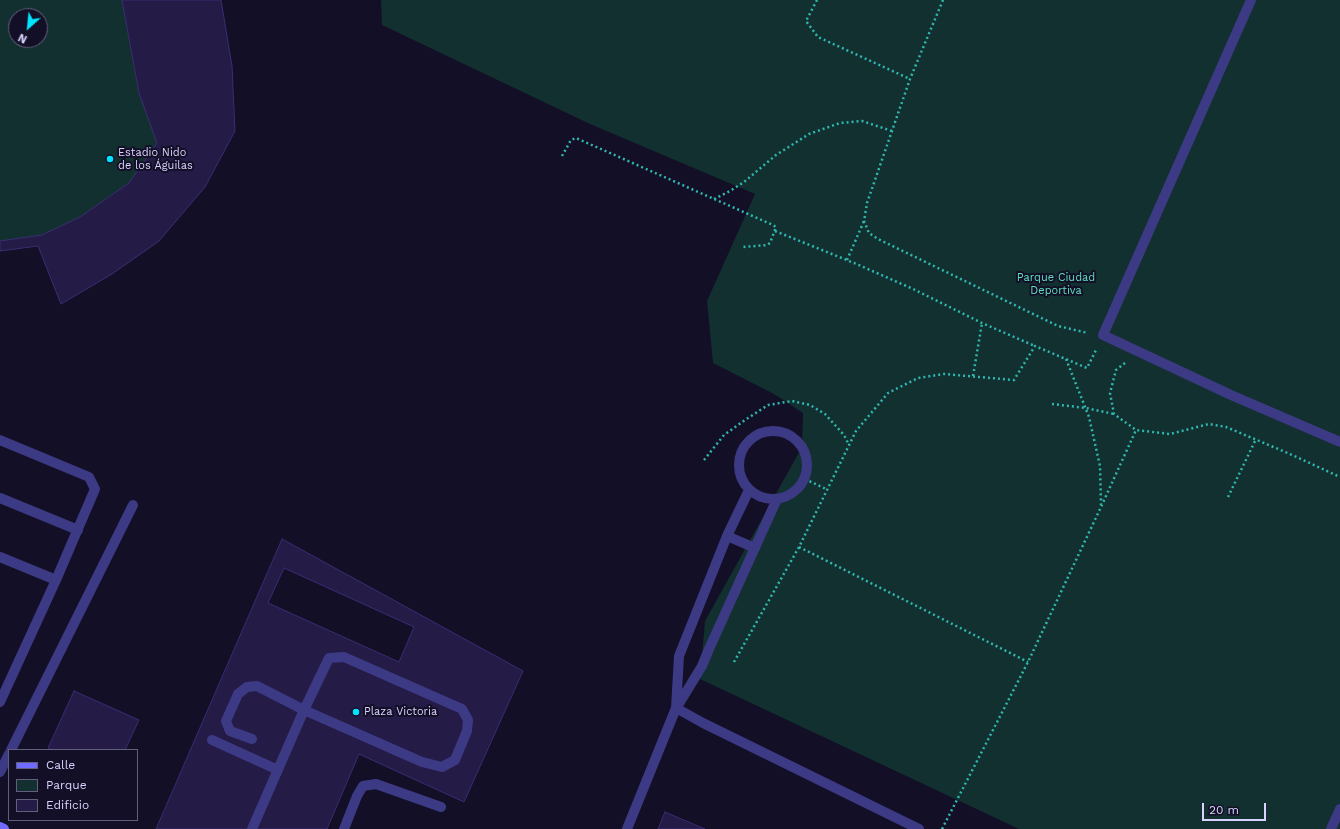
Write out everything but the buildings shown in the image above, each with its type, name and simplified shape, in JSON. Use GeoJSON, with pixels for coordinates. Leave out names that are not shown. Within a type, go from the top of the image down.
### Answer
{"type":"FeatureCollection","features":[{"type":"Feature","properties":{"kind":"main road"},"geometry":{"type":"LineString","coordinates":[[0,827],[4,829]]}},
{"type":"Feature","properties":{"kind":"street"},"geometry":{"type":"LineString","coordinates":[[1251,0],[1103,335],[1231,395],[1340,442]]}},
{"type":"Feature","properties":{"kind":"street"},"geometry":{"type":"LineString","coordinates":[[768,431],[786,433],[801,444],[808,461],[805,479],[794,493],[777,500],[764,498],[749,490],[743,481],[739,468],[741,454],[751,439],[768,431]]}},
{"type":"Feature","properties":{"kind":"street"},"geometry":{"type":"LineString","coordinates":[[0,440],[89,477],[95,489],[56,580],[0,702]]}},
{"type":"Feature","properties":{"kind":"street"},"geometry":{"type":"LineString","coordinates":[[676,708],[679,656],[727,536],[749,490]]}},
{"type":"Feature","properties":{"kind":"street"},"geometry":{"type":"LineString","coordinates":[[0,498],[78,530]]}},
{"type":"Feature","properties":{"kind":"street"},"geometry":{"type":"LineString","coordinates":[[627,829],[676,708],[704,660],[777,500]]}},
{"type":"Feature","properties":{"kind":"street"},"geometry":{"type":"LineString","coordinates":[[11,749],[133,505]]}},
{"type":"Feature","properties":{"kind":"street"},"geometry":{"type":"LineString","coordinates":[[727,536],[755,548]]}},
{"type":"Feature","properties":{"kind":"street"},"geometry":{"type":"LineString","coordinates":[[0,557],[56,580]]}},
{"type":"Feature","properties":{"kind":"street"},"geometry":{"type":"LineString","coordinates":[[252,739],[230,731],[226,720],[238,694],[247,687],[257,686],[304,710],[422,762],[442,767],[455,760],[467,731],[468,720],[462,708],[344,657],[329,658],[304,710],[252,829]]}},
{"type":"Feature","properties":{"kind":"street"},"geometry":{"type":"LineString","coordinates":[[676,708],[710,727],[919,829]]}},
{"type":"Feature","properties":{"kind":"street"},"geometry":{"type":"LineString","coordinates":[[212,740],[278,770]]}},
{"type":"Feature","properties":{"kind":"street"},"geometry":{"type":"LineString","coordinates":[[0,772],[8,756]]}},
{"type":"Feature","properties":{"kind":"street"},"geometry":{"type":"LineString","coordinates":[[344,829],[357,796],[363,786],[376,784],[441,808]]}},
{"type":"Feature","properties":{"kind":"street"},"geometry":{"type":"LineString","coordinates":[[1331,829],[1340,809]]}},
{"type":"Feature","properties":{"kind":"path"},"geometry":{"type":"LineString","coordinates":[[817,0],[806,21],[818,37],[910,79]]}},
{"type":"Feature","properties":{"kind":"path"},"geometry":{"type":"LineString","coordinates":[[847,260],[864,220],[867,203],[910,79],[943,0]]}},
{"type":"Feature","properties":{"kind":"path"},"geometry":{"type":"LineString","coordinates":[[714,199],[744,182],[776,154],[809,134],[840,123],[862,122],[892,131]]}},
{"type":"Feature","properties":{"kind":"path"},"geometry":{"type":"LineString","coordinates":[[562,156],[571,140],[576,138],[776,227],[770,243],[767,245],[743,247]]}},
{"type":"Feature","properties":{"kind":"path"},"geometry":{"type":"LineString","coordinates":[[775,231],[911,288],[982,323],[1087,368],[1103,335],[1081,332],[1058,326],[878,239],[869,233],[864,220]]}},
{"type":"Feature","properties":{"kind":"path"},"geometry":{"type":"LineString","coordinates":[[973,376],[982,323]]}},
{"type":"Feature","properties":{"kind":"path"},"geometry":{"type":"LineString","coordinates":[[734,662],[799,547],[856,430],[888,393],[918,378],[944,374],[1014,380],[1035,346]]}},
{"type":"Feature","properties":{"kind":"path"},"geometry":{"type":"LineString","coordinates":[[1114,414],[1110,393],[1116,370],[1140,352]]}},
{"type":"Feature","properties":{"kind":"path"},"geometry":{"type":"LineString","coordinates":[[1066,359],[1090,416],[1100,466],[1101,508]]}},
{"type":"Feature","properties":{"kind":"path"},"geometry":{"type":"LineString","coordinates":[[704,460],[724,435],[745,420],[768,405],[792,401],[810,405],[824,414],[844,435],[849,445]]}},
{"type":"Feature","properties":{"kind":"path"},"geometry":{"type":"LineString","coordinates":[[1052,404],[1086,408],[1114,414],[1136,430],[1170,434],[1209,424],[1226,427],[1340,477]]}},
{"type":"Feature","properties":{"kind":"path"},"geometry":{"type":"LineString","coordinates":[[942,829],[1028,662],[1136,430]]}},
{"type":"Feature","properties":{"kind":"path"},"geometry":{"type":"LineString","coordinates":[[1228,497],[1256,439]]}},
{"type":"Feature","properties":{"kind":"path"},"geometry":{"type":"LineString","coordinates":[[805,479],[828,490]]}},
{"type":"Feature","properties":{"kind":"path"},"geometry":{"type":"LineString","coordinates":[[799,547],[1028,662]]}},
{"type":"Feature","properties":{"kind":"green space","name":"Estadio Nido de los Águilas"},"geometry":{"type":"Polygon","coordinates":[[[0,0],[221,0],[232,66],[235,131],[205,187],[159,241],[112,274],[61,304],[38,246],[0,251],[0,0]]]}},
{"type":"Feature","properties":{"kind":"green space","name":"Parque Ciudad Deportiva"},"geometry":{"type":"Polygon","coordinates":[[[381,0],[1340,0],[1340,829],[1019,829],[700,679],[705,621],[802,447],[803,413],[774,394],[713,363],[707,301],[755,194],[590,124],[382,25],[381,0]]]}},
{"type":"Feature","properties":{"kind":"place","name":"Estadio Nido de los Águilas"},"geometry":{"type":"Point","coordinates":[110,159]}},
{"type":"Feature","properties":{"kind":"place","name":"Plaza Victoria"},"geometry":{"type":"Point","coordinates":[356,712]}}]}
